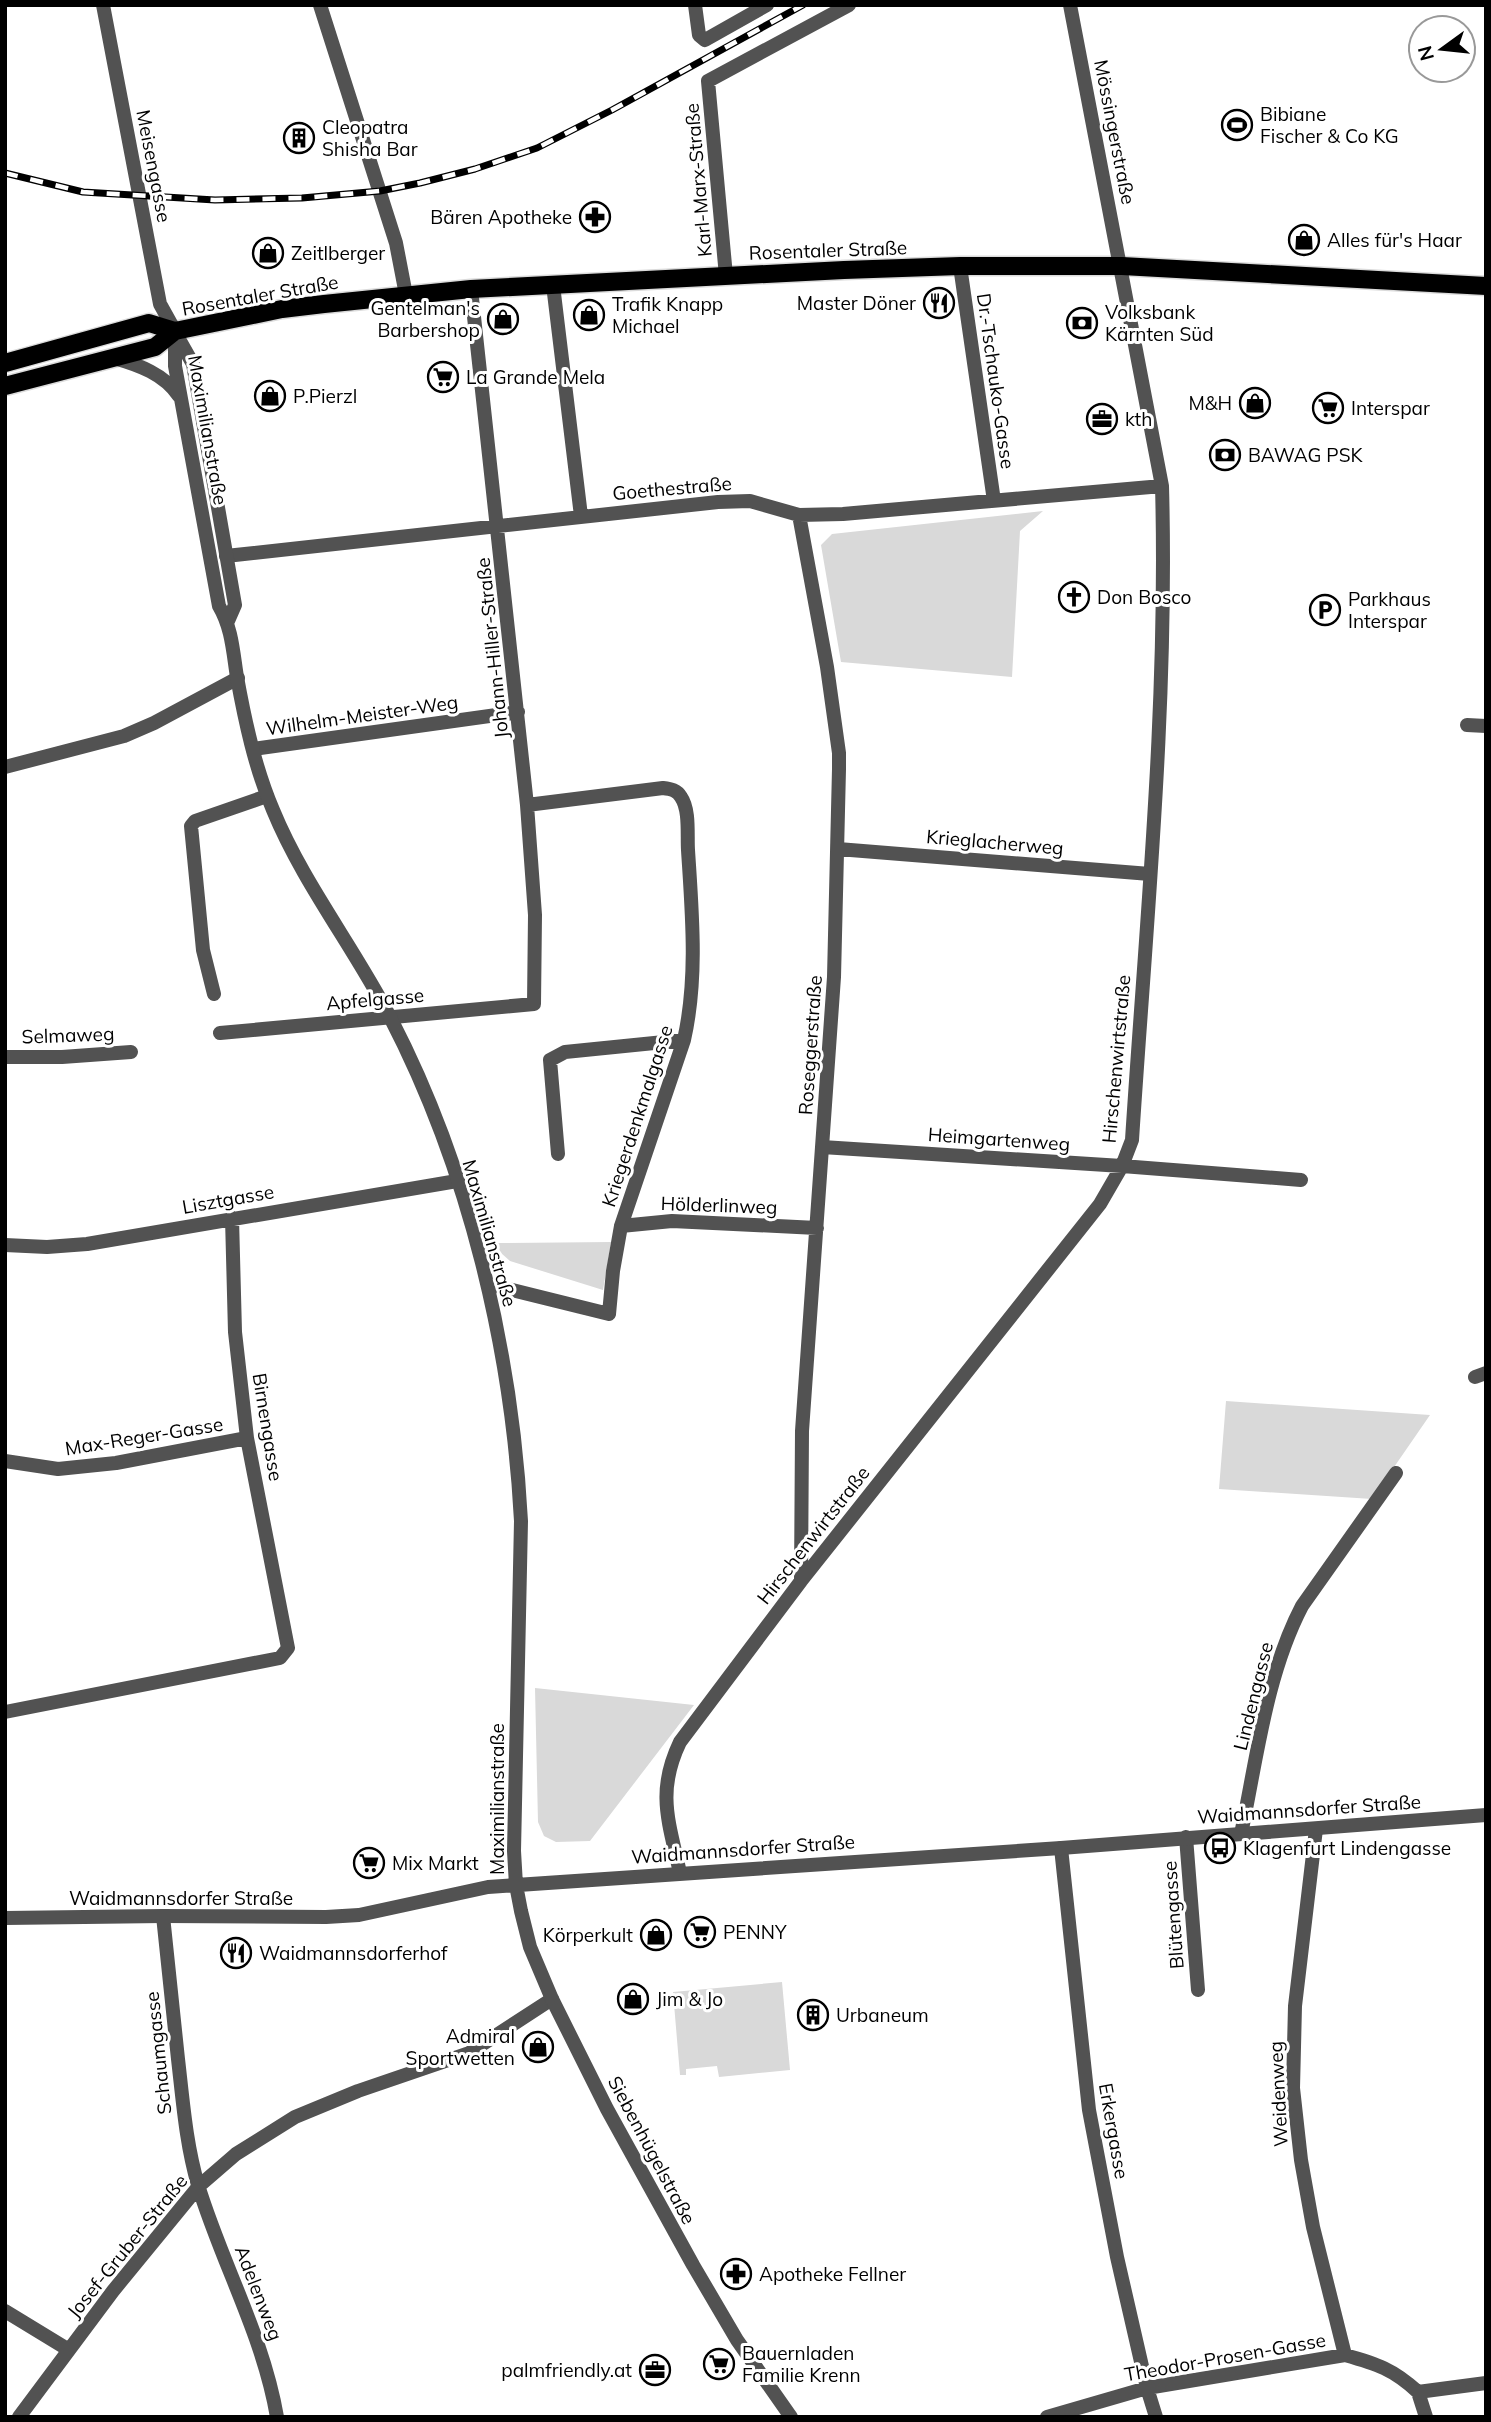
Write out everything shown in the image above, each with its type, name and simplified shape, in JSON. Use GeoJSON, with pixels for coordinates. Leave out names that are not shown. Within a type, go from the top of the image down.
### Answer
{"type":"FeatureCollection","features":[{"type":"Feature","properties":{"kind":"main road","name":"Rosentaler Straße"},"geometry":{"type":"LineString","coordinates":[[175,331],[282,309],[471,289],[960,266],[1122,266],[1486,286]]}},
{"type":"Feature","properties":{"kind":"main road"},"geometry":{"type":"LineString","coordinates":[[5,363],[149,323],[175,331]]}},
{"type":"Feature","properties":{"kind":"main road"},"geometry":{"type":"LineString","coordinates":[[5,386],[155,347],[175,331]]}},
{"type":"Feature","properties":{"kind":"street","name":"Meisengasse"},"geometry":{"type":"LineString","coordinates":[[103,5],[160,304],[175,331]]}},
{"type":"Feature","properties":{"kind":"street"},"geometry":{"type":"LineString","coordinates":[[320,5],[397,243],[406,295]]}},
{"type":"Feature","properties":{"kind":"street"},"geometry":{"type":"LineString","coordinates":[[695,5],[699,35],[705,40],[767,5]]}},
{"type":"Feature","properties":{"kind":"street","name":"Karl-Marx-Straße"},"geometry":{"type":"LineString","coordinates":[[726,276],[708,81],[849,5]]}},
{"type":"Feature","properties":{"kind":"street","name":"Mössingerstraße"},"geometry":{"type":"LineString","coordinates":[[1070,5],[1122,266]]}},
{"type":"Feature","properties":{"kind":"street","name":"Dr.-Tschauko-Gasse"},"geometry":{"type":"LineString","coordinates":[[960,266],[994,500]]}},
{"type":"Feature","properties":{"kind":"street","name":"Hirschenwirtstraße"},"geometry":{"type":"LineString","coordinates":[[680,1873],[667,1814],[665,1789],[670,1764],[680,1742],[801,1581],[1100,1204],[1122,1166],[1132,1140],[1156,811],[1164,555],[1162,486],[1122,266]]}},
{"type":"Feature","properties":{"kind":"street"},"geometry":{"type":"LineString","coordinates":[[554,285],[581,516]]}},
{"type":"Feature","properties":{"kind":"street","name":"Johann-Hiller-Straße"},"geometry":{"type":"LineString","coordinates":[[471,289],[527,805],[535,915],[534,1004]]}},
{"type":"Feature","properties":{"kind":"street","name":"Maximilianstraße"},"geometry":{"type":"LineString","coordinates":[[175,331],[175,366],[219,606],[229,621],[253,749],[267,796],[301,869],[390,1017],[427,1100],[457,1181],[488,1284],[510,1406],[521,1521],[514,1818],[516,1885]]}},
{"type":"Feature","properties":{"kind":"street","name":"Maximilianstraße"},"geometry":{"type":"LineString","coordinates":[[175,331],[193,364],[235,605],[229,621]]}},
{"type":"Feature","properties":{"kind":"street"},"geometry":{"type":"LineString","coordinates":[[112,358],[155,374],[172,386],[183,402]]}},
{"type":"Feature","properties":{"kind":"street","name":"Goethestraße"},"geometry":{"type":"LineString","coordinates":[[226,556],[581,516],[750,501],[799,515],[843,514],[1162,486]]}},
{"type":"Feature","properties":{"kind":"street","name":"Roseggerstraße"},"geometry":{"type":"LineString","coordinates":[[799,515],[827,667],[839,753],[834,977],[802,1431],[801,1581]]}},
{"type":"Feature","properties":{"kind":"street"},"geometry":{"type":"LineString","coordinates":[[5,767],[124,736],[238,678]]}},
{"type":"Feature","properties":{"kind":"street","name":"Wilhelm-Meister-Weg"},"geometry":{"type":"LineString","coordinates":[[253,749],[518,712]]}},
{"type":"Feature","properties":{"kind":"street"},"geometry":{"type":"LineString","coordinates":[[1468,725],[1486,726]]}},
{"type":"Feature","properties":{"kind":"street","name":"Kriegerdenkmalgasse"},"geometry":{"type":"LineString","coordinates":[[488,1284],[610,1314],[613,1271],[621,1226],[689,1018],[693,939],[687,822],[682,798],[674,789],[663,788],[527,805]]}},
{"type":"Feature","properties":{"kind":"street"},"geometry":{"type":"LineString","coordinates":[[214,994],[203,950],[191,826],[195,821],[267,796]]}},
{"type":"Feature","properties":{"kind":"street","name":"Krieglacherweg"},"geometry":{"type":"LineString","coordinates":[[838,849],[1150,874]]}},
{"type":"Feature","properties":{"kind":"street","name":"Apfelgasse"},"geometry":{"type":"LineString","coordinates":[[220,1033],[534,1004]]}},
{"type":"Feature","properties":{"kind":"street"},"geometry":{"type":"LineString","coordinates":[[558,1154],[550,1060],[565,1052],[684,1040]]}},
{"type":"Feature","properties":{"kind":"street","name":"Selmaweg"},"geometry":{"type":"LineString","coordinates":[[5,1057],[62,1057],[131,1052]]}},
{"type":"Feature","properties":{"kind":"street","name":"Heimgartenweg"},"geometry":{"type":"LineString","coordinates":[[822,1147],[1301,1180]]}},
{"type":"Feature","properties":{"kind":"street","name":"Lisztgasse"},"geometry":{"type":"LineString","coordinates":[[5,1245],[47,1247],[87,1244],[457,1181]]}},
{"type":"Feature","properties":{"kind":"street","name":"Birnengasse"},"geometry":{"type":"LineString","coordinates":[[5,1712],[280,1658],[288,1648],[247,1438],[235,1332],[232,1218]]}},
{"type":"Feature","properties":{"kind":"street","name":"Hölderlinweg"},"geometry":{"type":"LineString","coordinates":[[621,1226],[671,1221],[817,1228]]}},
{"type":"Feature","properties":{"kind":"street","name":"Max-Reger-Gasse"},"geometry":{"type":"LineString","coordinates":[[5,1461],[58,1469],[116,1463],[247,1438]]}},
{"type":"Feature","properties":{"kind":"street","name":"Lindengasse"},"geometry":{"type":"LineString","coordinates":[[1241,1834],[1279,1659],[1290,1630],[1302,1606],[1396,1473]]}},
{"type":"Feature","properties":{"kind":"street","name":"Waidmannsdorfer Straße"},"geometry":{"type":"LineString","coordinates":[[5,1918],[348,1916],[488,1887],[1061,1848],[1486,1815]]}},
{"type":"Feature","properties":{"kind":"street","name":"Weidenweg"},"geometry":{"type":"LineString","coordinates":[[1316,1829],[1295,2007],[1293,2088],[1301,2160],[1313,2227],[1345,2355]]}},
{"type":"Feature","properties":{"kind":"street","name":"Blütengasse"},"geometry":{"type":"LineString","coordinates":[[1186,1837],[1198,1990]]}},
{"type":"Feature","properties":{"kind":"street","name":"Erkergasse"},"geometry":{"type":"LineString","coordinates":[[1061,1848],[1088,2109],[1117,2257],[1156,2417]]}},
{"type":"Feature","properties":{"kind":"street","name":"Siebenhügelstraße"},"geometry":{"type":"LineString","coordinates":[[516,1885],[530,1947],[551,1999],[607,2109],[692,2265],[737,2340],[791,2417]]}},
{"type":"Feature","properties":{"kind":"street","name":"Schaumgasse"},"geometry":{"type":"LineString","coordinates":[[163,1916],[187,2140],[199,2186]]}},
{"type":"Feature","properties":{"kind":"street","name":"Josef-Gruber-Straße"},"geometry":{"type":"LineString","coordinates":[[19,2417],[113,2291],[199,2186],[236,2154],[295,2118],[358,2091],[469,2053],[551,1999]]}},
{"type":"Feature","properties":{"kind":"street","name":"Adelenweg"},"geometry":{"type":"LineString","coordinates":[[199,2186],[260,2346],[277,2417]]}},
{"type":"Feature","properties":{"kind":"street"},"geometry":{"type":"LineString","coordinates":[[5,2311],[69,2350]]}},
{"type":"Feature","properties":{"kind":"street","name":"Theodor-Prosen-Gasse"},"geometry":{"type":"LineString","coordinates":[[1047,2417],[1147,2388],[1345,2355],[1398,2374],[1418,2392]]}},
{"type":"Feature","properties":{"kind":"street"},"geometry":{"type":"LineString","coordinates":[[1426,2417],[1418,2392],[1486,2383]]}},
{"type":"Feature","properties":{"kind":"shaded area"},"geometry":{"type":"Polygon","coordinates":[[[1043,511],[1020,531],[1012,677],[841,662],[821,545],[832,534],[1043,511]]]}},
{"type":"Feature","properties":{"kind":"shaded area"},"geometry":{"type":"Polygon","coordinates":[[[611,1242],[603,1290],[510,1261],[501,1253],[496,1243],[611,1242]]]}},
{"type":"Feature","properties":{"kind":"shaded area"},"geometry":{"type":"Polygon","coordinates":[[[1226,1401],[1430,1415],[1372,1499],[1219,1489],[1226,1401]]]}},
{"type":"Feature","properties":{"kind":"shaded area"},"geometry":{"type":"Polygon","coordinates":[[[535,1688],[694,1705],[590,1841],[556,1842],[544,1836],[538,1822],[535,1688]]]}},
{"type":"Feature","properties":{"kind":"shaded area"},"geometry":{"type":"Polygon","coordinates":[[[782,1982],[790,2070],[719,2077],[717,2066],[686,2069],[686,2075],[680,2075],[673,1992],[782,1982]]]}},
{"type":"Feature","properties":{"kind":"railway"},"geometry":{"type":"LineString","coordinates":[[5,173],[83,192],[215,200],[302,198],[380,191],[420,183],[475,169],[537,148],[803,5]]}},
{"type":"Feature","properties":{"kind":"place","name":"Bibiane Fischer & Co KG"},"geometry":{"type":"Point","coordinates":[1237,125]}},
{"type":"Feature","properties":{"kind":"place","name":"Cleopatra Shisha Bar"},"geometry":{"type":"Point","coordinates":[299,138]}},
{"type":"Feature","properties":{"kind":"place","name":"Bären Apotheke"},"geometry":{"type":"Point","coordinates":[595,217]}},
{"type":"Feature","properties":{"kind":"place","name":"Alles für's Haar"},"geometry":{"type":"Point","coordinates":[1304,240]}},
{"type":"Feature","properties":{"kind":"place","name":"Zeitlberger"},"geometry":{"type":"Point","coordinates":[268,253]}},
{"type":"Feature","properties":{"kind":"place","name":"Master Döner"},"geometry":{"type":"Point","coordinates":[939,303]}},
{"type":"Feature","properties":{"kind":"place","name":"Trafik Knapp Michael"},"geometry":{"type":"Point","coordinates":[589,315]}},
{"type":"Feature","properties":{"kind":"place","name":"Gentelman's Barbershop"},"geometry":{"type":"Point","coordinates":[503,319]}},
{"type":"Feature","properties":{"kind":"place","name":"Volksbank Kärnten Süd"},"geometry":{"type":"Point","coordinates":[1082,323]}},
{"type":"Feature","properties":{"kind":"place","name":"La Grande Mela"},"geometry":{"type":"Point","coordinates":[443,377]}},
{"type":"Feature","properties":{"kind":"place","name":"P.Pierzl"},"geometry":{"type":"Point","coordinates":[270,396]}},
{"type":"Feature","properties":{"kind":"place","name":"M&H"},"geometry":{"type":"Point","coordinates":[1255,403]}},
{"type":"Feature","properties":{"kind":"place","name":"Interspar"},"geometry":{"type":"Point","coordinates":[1328,408]}},
{"type":"Feature","properties":{"kind":"place","name":"kth"},"geometry":{"type":"Point","coordinates":[1102,419]}},
{"type":"Feature","properties":{"kind":"place","name":"BAWAG PSK"},"geometry":{"type":"Point","coordinates":[1225,455]}},
{"type":"Feature","properties":{"kind":"place","name":"Don Bosco"},"geometry":{"type":"Point","coordinates":[1074,597]}},
{"type":"Feature","properties":{"kind":"place","name":"Parkhaus Interspar"},"geometry":{"type":"Point","coordinates":[1325,610]}},
{"type":"Feature","properties":{"kind":"place","name":"Klagenfurt Lindengasse"},"geometry":{"type":"Point","coordinates":[1220,1848]}},
{"type":"Feature","properties":{"kind":"place","name":"Mix Markt"},"geometry":{"type":"Point","coordinates":[369,1863]}},
{"type":"Feature","properties":{"kind":"place","name":"PENNY"},"geometry":{"type":"Point","coordinates":[700,1932]}},
{"type":"Feature","properties":{"kind":"place","name":"Körperkult"},"geometry":{"type":"Point","coordinates":[656,1935]}},
{"type":"Feature","properties":{"kind":"place","name":"Waidmannsdorferhof"},"geometry":{"type":"Point","coordinates":[236,1953]}},
{"type":"Feature","properties":{"kind":"place","name":"Jim & Jo"},"geometry":{"type":"Point","coordinates":[633,1999]}},
{"type":"Feature","properties":{"kind":"place","name":"Urbaneum"},"geometry":{"type":"Point","coordinates":[813,2015]}},
{"type":"Feature","properties":{"kind":"place","name":"Admiral Sportwetten"},"geometry":{"type":"Point","coordinates":[538,2047]}},
{"type":"Feature","properties":{"kind":"place","name":"Apotheke Fellner"},"geometry":{"type":"Point","coordinates":[736,2274]}},
{"type":"Feature","properties":{"kind":"place","name":"Bauernladen Familie Krenn"},"geometry":{"type":"Point","coordinates":[719,2364]}},
{"type":"Feature","properties":{"kind":"place","name":"palmfriendly.at"},"geometry":{"type":"Point","coordinates":[655,2370]}}]}
